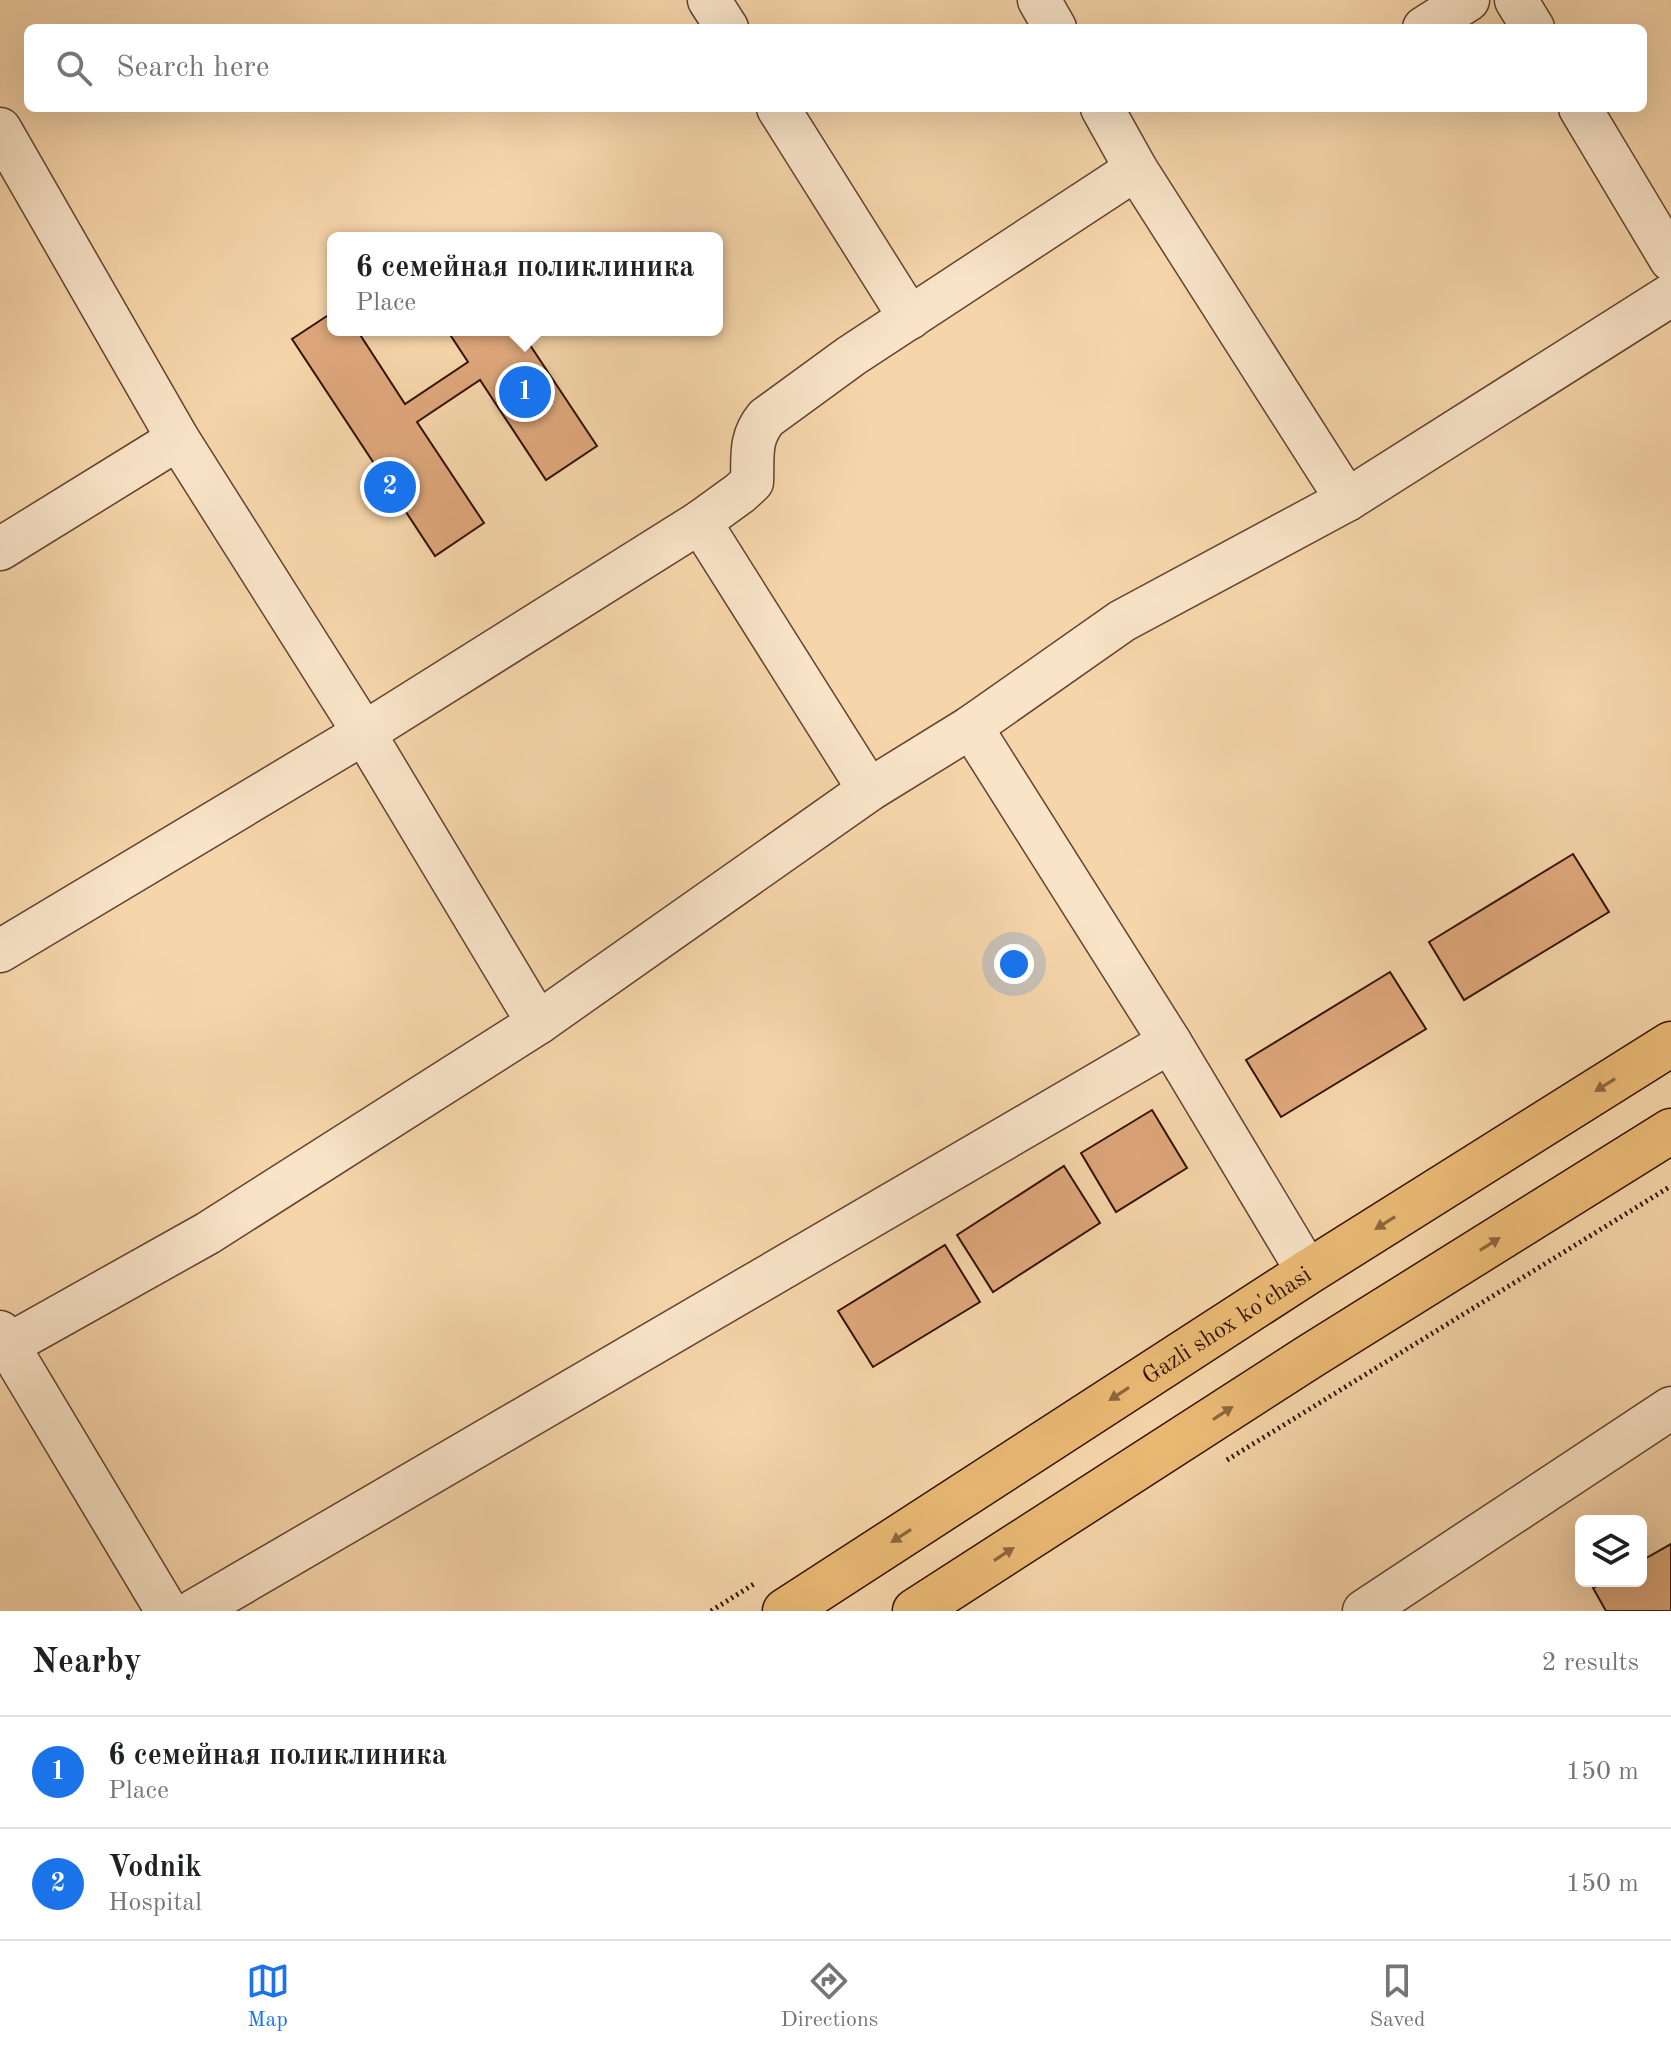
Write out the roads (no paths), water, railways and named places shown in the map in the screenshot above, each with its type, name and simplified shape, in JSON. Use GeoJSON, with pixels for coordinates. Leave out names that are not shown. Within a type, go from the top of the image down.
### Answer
{"type":"FeatureCollection","features":[{"type":"Feature","properties":{"kind":"highway","name":"Gazli shox ko'chasi"},"geometry":{"type":"LineString","coordinates":[[785,1611],[1308,1272],[1671,1044]]}},
{"type":"Feature","properties":{"kind":"highway"},"geometry":{"type":"LineString","coordinates":[[915,1611],[1309,1357],[1671,1131]]}},
{"type":"Feature","properties":{"kind":"street"},"geometry":{"type":"LineString","coordinates":[[709,0],[724,24]]}},
{"type":"Feature","properties":{"kind":"street"},"geometry":{"type":"LineString","coordinates":[[1039,0],[1053,24]]}},
{"type":"Feature","properties":{"kind":"street"},"geometry":{"type":"LineString","coordinates":[[1430,24],[1468,0]]}},
{"type":"Feature","properties":{"kind":"street"},"geometry":{"type":"LineString","coordinates":[[1516,0],[1531,24]]}},
{"type":"Feature","properties":{"kind":"street"},"geometry":{"type":"LineString","coordinates":[[781,112],[910,318]]}},
{"type":"Feature","properties":{"kind":"street"},"geometry":{"type":"LineString","coordinates":[[1104,112],[1136,169],[1347,500]]}},
{"type":"Feature","properties":{"kind":"street"},"geometry":{"type":"LineString","coordinates":[[1582,112],[1671,260]]}},
{"type":"Feature","properties":{"kind":"street"},"geometry":{"type":"LineString","coordinates":[[0,129],[178,439],[364,733],[538,1023]]}},
{"type":"Feature","properties":{"kind":"street"},"geometry":{"type":"LineString","coordinates":[[0,951],[364,733],[700,522],[752,482],[756,430],[766,418],[851,356],[1136,169]]}},
{"type":"Feature","properties":{"kind":"street"},"geometry":{"type":"LineString","coordinates":[[167,1611],[4,1338],[208,1233],[538,1023],[869,790],[971,727],[1122,621],[1347,500],[1671,295]]}},
{"type":"Feature","properties":{"kind":"street"},"geometry":{"type":"LineString","coordinates":[[0,549],[178,439]]}},
{"type":"Feature","properties":{"kind":"street"},"geometry":{"type":"LineString","coordinates":[[700,522],[869,790]]}},
{"type":"Feature","properties":{"kind":"street"},"geometry":{"type":"LineString","coordinates":[[971,727],[1170,1042],[1308,1272]]}},
{"type":"Feature","properties":{"kind":"street"},"geometry":{"type":"LineString","coordinates":[[194,1611],[1170,1042]]}},
{"type":"Feature","properties":{"kind":"street"},"geometry":{"type":"LineString","coordinates":[[1364,1611],[1671,1408]]}},
{"type":"Feature","properties":{"kind":"place","name":"6 семейная поликлиника"},"geometry":{"type":"Point","coordinates":[525,392]}},
{"type":"Feature","properties":{"kind":"place","name":"Vodnik"},"geometry":{"type":"Point","coordinates":[390,487]}}]}
